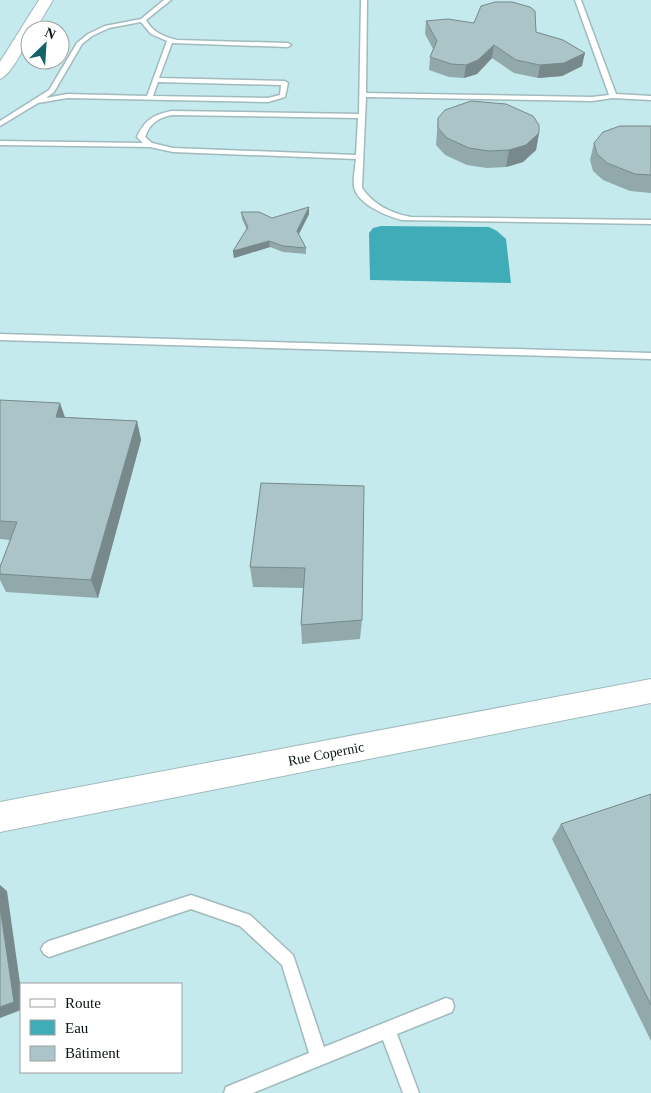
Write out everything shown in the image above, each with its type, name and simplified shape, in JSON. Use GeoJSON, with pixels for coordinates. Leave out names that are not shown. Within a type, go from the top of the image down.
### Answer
{"type":"FeatureCollection","features":[{"type":"Feature","properties":{"kind":"street"},"geometry":{"type":"LineString","coordinates":[[0,74],[46,0]]}},
{"type":"Feature","properties":{"kind":"street","name":"Rue Copernic"},"geometry":{"type":"LineString","coordinates":[[0,817],[651,691]]}},
{"type":"Feature","properties":{"kind":"lane"},"geometry":{"type":"LineString","coordinates":[[0,124],[52,91],[80,43],[90,35],[107,27],[143,20],[168,0]]}},
{"type":"Feature","properties":{"kind":"lane"},"geometry":{"type":"LineString","coordinates":[[364,0],[363,95],[358,188],[365,200],[374,208],[399,217],[651,222]]}},
{"type":"Feature","properties":{"kind":"lane"},"geometry":{"type":"LineString","coordinates":[[578,0],[613,96]]}},
{"type":"Feature","properties":{"kind":"lane"},"geometry":{"type":"LineString","coordinates":[[143,20],[146,28],[160,37],[170,40],[197,44],[288,45]]}},
{"type":"Feature","properties":{"kind":"lane"},"geometry":{"type":"LineString","coordinates":[[149,98],[170,40]]}},
{"type":"Feature","properties":{"kind":"lane"},"geometry":{"type":"LineString","coordinates":[[38,101],[67,96],[268,100],[283,96],[285,83],[156,80]]}},
{"type":"Feature","properties":{"kind":"lane"},"geometry":{"type":"LineString","coordinates":[[363,95],[592,99],[613,96],[651,98]]}},
{"type":"Feature","properties":{"kind":"lane"},"geometry":{"type":"LineString","coordinates":[[150,145],[141,138],[144,127],[160,115],[172,113],[362,116]]}},
{"type":"Feature","properties":{"kind":"lane"},"geometry":{"type":"LineString","coordinates":[[0,143],[150,145],[173,150],[360,157]]}},
{"type":"Feature","properties":{"kind":"lane"},"geometry":{"type":"LineString","coordinates":[[0,337],[651,356]]}},
{"type":"Feature","properties":{"kind":"lane"},"geometry":{"type":"LineString","coordinates":[[49,949],[191,902],[245,920],[288,960],[319,1058]]}},
{"type":"Feature","properties":{"kind":"lane"},"geometry":{"type":"LineString","coordinates":[[232,1093],[446,1006]]}},
{"type":"Feature","properties":{"kind":"lane"},"geometry":{"type":"LineString","coordinates":[[388,1030],[411,1093]]}},
{"type":"Feature","properties":{"kind":"shaded area"},"geometry":{"type":"Polygon","coordinates":[[[0,0],[651,0],[651,1093],[0,1093],[0,0]]]}},
{"type":"Feature","properties":{"kind":"water"},"geometry":{"type":"Polygon","coordinates":[[[381,226],[489,227],[506,239],[511,283],[370,280],[369,233],[373,228],[381,226]]]}},
{"type":"Feature","properties":{"kind":"building"},"geometry":{"type":"Polygon","coordinates":[[[495,2],[512,2],[530,7],[535,11],[536,32],[563,40],[585,53],[564,63],[540,65],[516,60],[494,45],[478,60],[466,65],[451,64],[430,57],[437,41],[426,21],[448,19],[474,23],[481,6],[495,2]]]}},
{"type":"Feature","properties":{"kind":"building"},"geometry":{"type":"Polygon","coordinates":[[[471,101],[506,104],[533,116],[539,125],[539,133],[526,145],[509,150],[489,151],[469,148],[447,138],[438,128],[438,118],[445,110],[471,101]]]}},
{"type":"Feature","properties":{"kind":"building"},"geometry":{"type":"Polygon","coordinates":[[[620,126],[651,126],[651,175],[635,174],[607,163],[597,154],[594,143],[603,132],[620,126]]]}},
{"type":"Feature","properties":{"kind":"building"},"geometry":{"type":"Polygon","coordinates":[[[309,207],[297,231],[306,248],[283,246],[269,241],[233,251],[248,227],[241,212],[259,212],[272,218],[309,207]]]}},
{"type":"Feature","properties":{"kind":"building"},"geometry":{"type":"Polygon","coordinates":[[[0,400],[60,403],[56,417],[137,421],[91,580],[0,574],[0,567],[17,522],[0,521],[0,400]]]}},
{"type":"Feature","properties":{"kind":"building"},"geometry":{"type":"Polygon","coordinates":[[[261,483],[364,486],[362,620],[301,625],[305,568],[250,567],[261,483]]]}},
{"type":"Feature","properties":{"kind":"building"},"geometry":{"type":"Polygon","coordinates":[[[651,794],[651,1005],[561,824],[651,794]]]}},
{"type":"Feature","properties":{"kind":"building"},"geometry":{"type":"Polygon","coordinates":[[[0,907],[14,1002],[0,1007],[0,907]]]}}]}
